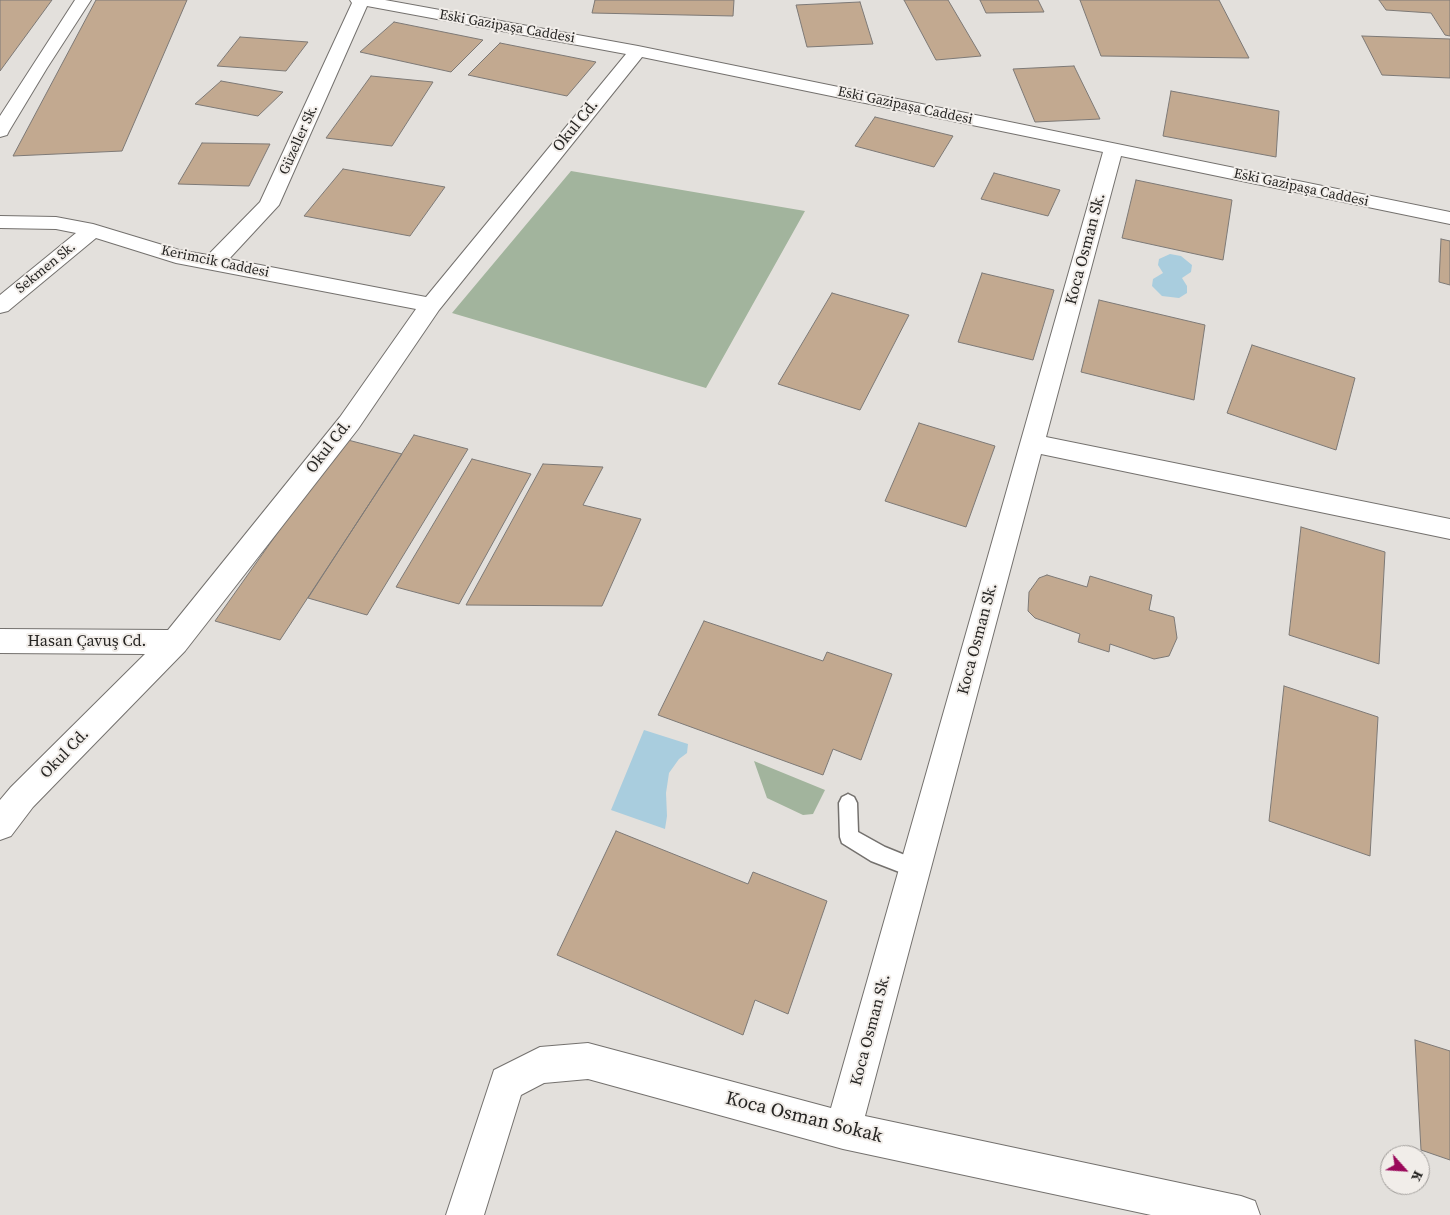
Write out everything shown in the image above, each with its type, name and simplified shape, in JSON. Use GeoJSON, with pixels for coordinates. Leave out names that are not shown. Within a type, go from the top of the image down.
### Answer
{"type":"FeatureCollection","features":[{"type":"Feature","properties":{"kind":"street"},"geometry":{"type":"LineString","coordinates":[[0,131],[38,68],[83,0]]}},
{"type":"Feature","properties":{"kind":"street","name":"Eski Gazipaşa Caddesi"},"geometry":{"type":"LineString","coordinates":[[360,0],[638,51],[1450,218]]}},
{"type":"Feature","properties":{"kind":"street","name":"Güzeller Sk."},"geometry":{"type":"LineString","coordinates":[[213,263],[269,205],[360,0]]}},
{"type":"Feature","properties":{"kind":"street","name":"Okul Cd."},"geometry":{"type":"LineString","coordinates":[[0,825],[22,797],[175,642],[349,423],[431,305],[638,51]]}},
{"type":"Feature","properties":{"kind":"street","name":"Koca Osman Sk."},"geometry":{"type":"LineString","coordinates":[[844,1130],[1113,149]]}},
{"type":"Feature","properties":{"kind":"street","name":"Kerimcik Caddesi"},"geometry":{"type":"LineString","coordinates":[[0,222],[56,222],[92,230],[176,256],[431,305]]}},
{"type":"Feature","properties":{"kind":"street","name":"Sekmen Sk."},"geometry":{"type":"LineString","coordinates":[[0,306],[92,230]]}},
{"type":"Feature","properties":{"kind":"street"},"geometry":{"type":"LineString","coordinates":[[1032,444],[1450,529]]}},
{"type":"Feature","properties":{"kind":"street","name":"Hasan Çavuş Cd."},"geometry":{"type":"LineString","coordinates":[[0,641],[175,642]]}},
{"type":"Feature","properties":{"kind":"street","name":"Koca Osman Sokak"},"geometry":{"type":"LineString","coordinates":[[465,1215],[508,1082],[540,1065],[588,1061],[844,1130],[1241,1215]]}},
{"type":"Feature","properties":{"kind":"lane"},"geometry":{"type":"LineString","coordinates":[[848,803],[849,837],[878,854],[915,869]]}},
{"type":"Feature","properties":{"kind":"green space"},"geometry":{"type":"Polygon","coordinates":[[[571,171],[805,211],[706,388],[452,313],[571,171]]]}},
{"type":"Feature","properties":{"kind":"green space"},"geometry":{"type":"Polygon","coordinates":[[[754,761],[825,790],[813,814],[803,815],[767,798],[754,761]]]}},
{"type":"Feature","properties":{"kind":"water"},"geometry":{"type":"Polygon","coordinates":[[[1170,254],[1181,256],[1192,265],[1191,272],[1182,278],[1187,286],[1187,293],[1179,298],[1162,296],[1152,286],[1153,279],[1163,273],[1158,265],[1159,259],[1170,254]]]}},
{"type":"Feature","properties":{"kind":"water"},"geometry":{"type":"Polygon","coordinates":[[[644,730],[688,744],[687,753],[679,759],[669,773],[666,793],[667,816],[665,829],[611,810],[644,730]]]}},
{"type":"Feature","properties":{"kind":"building"},"geometry":{"type":"Polygon","coordinates":[[[0,0],[52,0],[0,71],[0,0]]]}},
{"type":"Feature","properties":{"kind":"building"},"geometry":{"type":"Polygon","coordinates":[[[96,0],[187,0],[122,151],[13,156],[96,0]]]}},
{"type":"Feature","properties":{"kind":"building"},"geometry":{"type":"Polygon","coordinates":[[[595,0],[734,0],[733,16],[592,13],[595,0]]]}},
{"type":"Feature","properties":{"kind":"building"},"geometry":{"type":"Polygon","coordinates":[[[904,0],[948,0],[981,56],[936,60],[904,0]]]}},
{"type":"Feature","properties":{"kind":"building"},"geometry":{"type":"Polygon","coordinates":[[[980,0],[1038,0],[1044,12],[986,13],[980,0]]]}},
{"type":"Feature","properties":{"kind":"building"},"geometry":{"type":"Polygon","coordinates":[[[1080,0],[1219,0],[1249,58],[1101,56],[1080,0]]]}},
{"type":"Feature","properties":{"kind":"building"},"geometry":{"type":"Polygon","coordinates":[[[1379,0],[1450,0],[1450,36],[1445,35],[1431,13],[1386,10],[1379,0]]]}},
{"type":"Feature","properties":{"kind":"building"},"geometry":{"type":"Polygon","coordinates":[[[860,2],[873,44],[807,47],[796,5],[860,2]]]}},
{"type":"Feature","properties":{"kind":"building"},"geometry":{"type":"Polygon","coordinates":[[[394,22],[483,40],[451,72],[360,52],[394,22]]]}},
{"type":"Feature","properties":{"kind":"building"},"geometry":{"type":"Polygon","coordinates":[[[1362,36],[1450,39],[1450,78],[1382,75],[1362,36]]]}},
{"type":"Feature","properties":{"kind":"building"},"geometry":{"type":"Polygon","coordinates":[[[240,37],[308,42],[286,71],[217,66],[240,37]]]}},
{"type":"Feature","properties":{"kind":"building"},"geometry":{"type":"Polygon","coordinates":[[[500,43],[596,62],[567,96],[468,75],[500,43]]]}},
{"type":"Feature","properties":{"kind":"building"},"geometry":{"type":"Polygon","coordinates":[[[1074,66],[1100,119],[1035,122],[1013,69],[1074,66]]]}},
{"type":"Feature","properties":{"kind":"building"},"geometry":{"type":"Polygon","coordinates":[[[371,76],[433,82],[392,146],[326,138],[371,76]]]}},
{"type":"Feature","properties":{"kind":"building"},"geometry":{"type":"Polygon","coordinates":[[[221,81],[283,92],[258,116],[195,104],[221,81]]]}},
{"type":"Feature","properties":{"kind":"building"},"geometry":{"type":"Polygon","coordinates":[[[1171,91],[1279,111],[1276,157],[1163,136],[1171,91]]]}},
{"type":"Feature","properties":{"kind":"building"},"geometry":{"type":"Polygon","coordinates":[[[875,117],[953,136],[934,167],[855,146],[875,117]]]}},
{"type":"Feature","properties":{"kind":"building"},"geometry":{"type":"Polygon","coordinates":[[[202,143],[270,144],[249,186],[178,184],[202,143]]]}},
{"type":"Feature","properties":{"kind":"building"},"geometry":{"type":"Polygon","coordinates":[[[343,169],[445,187],[410,236],[304,216],[343,169]]]}},
{"type":"Feature","properties":{"kind":"building"},"geometry":{"type":"Polygon","coordinates":[[[994,173],[1060,190],[1048,216],[981,199],[994,173]]]}},
{"type":"Feature","properties":{"kind":"building"},"geometry":{"type":"Polygon","coordinates":[[[1136,180],[1232,200],[1223,260],[1122,238],[1136,180]]]}},
{"type":"Feature","properties":{"kind":"building"},"geometry":{"type":"Polygon","coordinates":[[[1441,239],[1450,241],[1450,285],[1439,282],[1441,239]]]}},
{"type":"Feature","properties":{"kind":"building"},"geometry":{"type":"Polygon","coordinates":[[[982,273],[1054,290],[1033,360],[958,342],[982,273]]]}},
{"type":"Feature","properties":{"kind":"building"},"geometry":{"type":"Polygon","coordinates":[[[832,293],[909,315],[860,410],[778,384],[832,293]]]}},
{"type":"Feature","properties":{"kind":"building"},"geometry":{"type":"Polygon","coordinates":[[[1099,300],[1205,325],[1194,400],[1081,372],[1099,300]]]}},
{"type":"Feature","properties":{"kind":"building"},"geometry":{"type":"Polygon","coordinates":[[[1252,345],[1355,378],[1336,450],[1227,413],[1252,345]]]}},
{"type":"Feature","properties":{"kind":"building"},"geometry":{"type":"Polygon","coordinates":[[[919,423],[995,446],[966,527],[885,501],[919,423]]]}},
{"type":"Feature","properties":{"kind":"building"},"geometry":{"type":"Polygon","coordinates":[[[414,435],[468,449],[367,615],[308,598],[414,435]]]}},
{"type":"Feature","properties":{"kind":"building"},"geometry":{"type":"Polygon","coordinates":[[[344,439],[402,454],[280,640],[215,621],[344,439]]]}},
{"type":"Feature","properties":{"kind":"building"},"geometry":{"type":"Polygon","coordinates":[[[472,459],[531,474],[459,604],[396,587],[472,459]]]}},
{"type":"Feature","properties":{"kind":"building"},"geometry":{"type":"Polygon","coordinates":[[[543,464],[603,467],[583,505],[641,519],[602,606],[466,605],[543,464]]]}},
{"type":"Feature","properties":{"kind":"building"},"geometry":{"type":"Polygon","coordinates":[[[1301,527],[1385,552],[1379,664],[1289,635],[1301,527]]]}},
{"type":"Feature","properties":{"kind":"building"},"geometry":{"type":"Polygon","coordinates":[[[1047,575],[1087,587],[1090,576],[1152,595],[1149,610],[1174,617],[1177,638],[1169,656],[1154,659],[1110,644],[1109,652],[1078,642],[1080,634],[1035,618],[1028,611],[1029,592],[1039,578],[1047,575]]]}},
{"type":"Feature","properties":{"kind":"building"},"geometry":{"type":"Polygon","coordinates":[[[704,621],[823,661],[827,652],[892,674],[861,760],[833,749],[823,775],[658,715],[704,621]]]}},
{"type":"Feature","properties":{"kind":"building"},"geometry":{"type":"Polygon","coordinates":[[[1284,686],[1378,717],[1370,856],[1269,821],[1284,686]]]}},
{"type":"Feature","properties":{"kind":"building"},"geometry":{"type":"Polygon","coordinates":[[[616,831],[748,884],[753,872],[827,901],[788,1014],[755,1000],[743,1035],[557,955],[616,831]]]}},
{"type":"Feature","properties":{"kind":"building"},"geometry":{"type":"Polygon","coordinates":[[[1415,1040],[1450,1051],[1450,1160],[1430,1153],[1430,1145],[1421,1145],[1415,1040]]]}}]}
